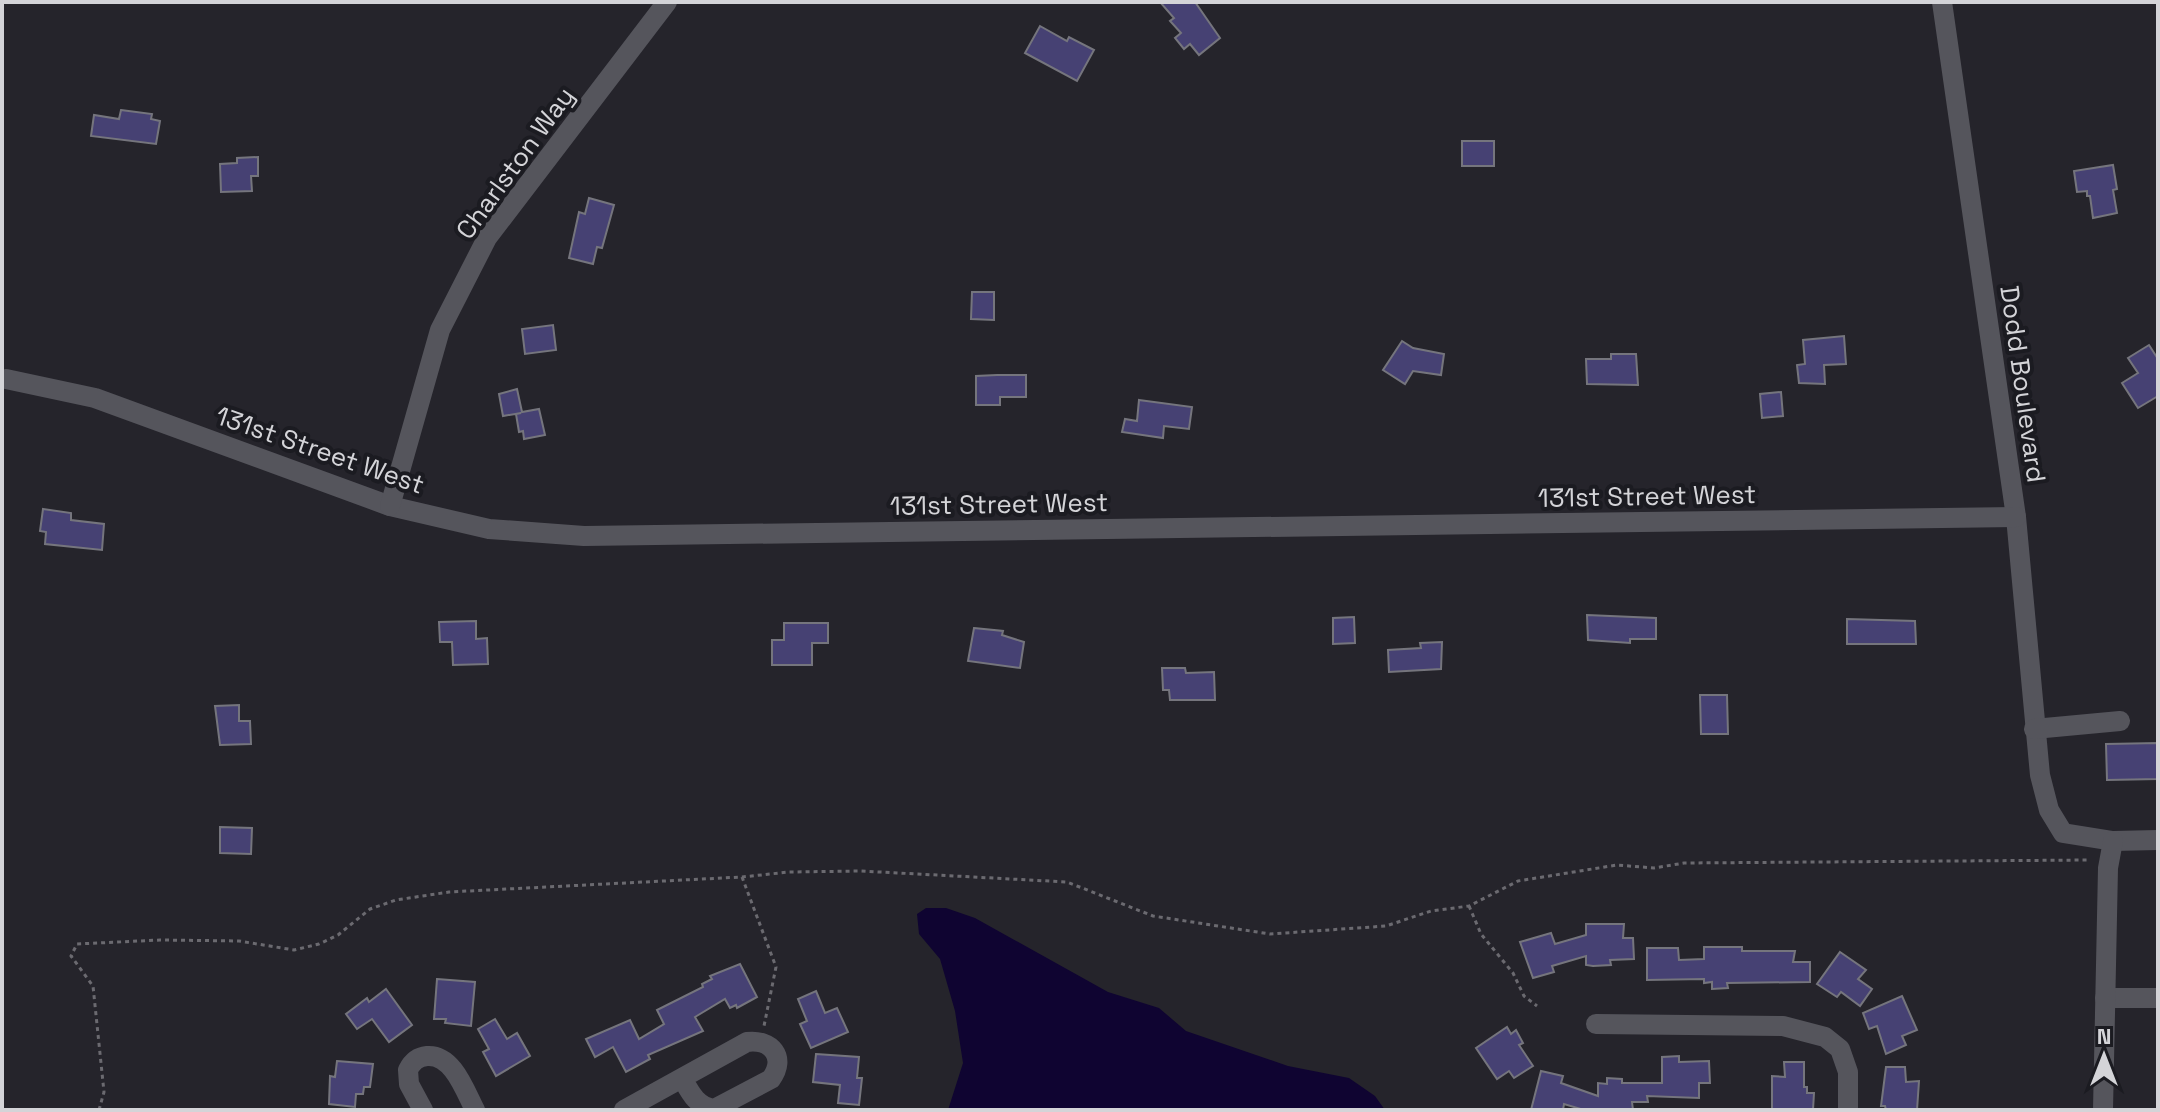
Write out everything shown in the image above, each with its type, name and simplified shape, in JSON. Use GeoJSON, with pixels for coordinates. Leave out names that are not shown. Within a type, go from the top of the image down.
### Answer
{"type":"FeatureCollection","features":[{"type":"Feature","properties":{"kind":"street","name":"Charlston Way"},"geometry":{"type":"LineString","coordinates":[[390,506],[440,330],[487,238],[667,2]]}},
{"type":"Feature","properties":{"kind":"street","name":"Dodd Boulevard"},"geometry":{"type":"LineString","coordinates":[[1942,2],[2016,517],[2040,775],[2049,810],[2063,833],[2112,850]]}},
{"type":"Feature","properties":{"kind":"street","name":"131st Street West"},"geometry":{"type":"LineString","coordinates":[[6,379],[95,398],[390,506],[489,529],[584,536],[2016,517]]}},
{"type":"Feature","properties":{"kind":"street"},"geometry":{"type":"LineString","coordinates":[[2034,729],[2120,721]]}},
{"type":"Feature","properties":{"kind":"street"},"geometry":{"type":"LineString","coordinates":[[2103,1110],[2112,850],[2158,840]]}},
{"type":"Feature","properties":{"kind":"street"},"geometry":{"type":"LineString","coordinates":[[2105,998],[2158,998]]}},
{"type":"Feature","properties":{"kind":"street"},"geometry":{"type":"LineString","coordinates":[[1596,1024],[1783,1026],[1825,1037],[1840,1049],[1848,1072],[1848,1110]]}},
{"type":"Feature","properties":{"kind":"street"},"geometry":{"type":"LineString","coordinates":[[624,1110],[747,1042],[763,1041],[777,1053],[777,1071],[766,1083],[714,1109],[707,1108],[694,1098],[682,1078]]}},
{"type":"Feature","properties":{"kind":"street"},"geometry":{"type":"LineString","coordinates":[[423,1110],[409,1084],[408,1070],[419,1057],[429,1056],[437,1056],[450,1065],[475,1110]]}},
{"type":"Feature","properties":{"kind":"path"},"geometry":{"type":"LineString","coordinates":[[99,1110],[104,1092],[93,986],[71,956],[77,944],[160,940],[239,941],[294,950],[338,935],[370,909],[396,900],[449,892],[789,872],[861,871],[1067,882],[1153,916],[1270,934],[1386,926],[1431,911],[1469,906],[1518,881],[1617,865],[1654,868],[1684,863],[2112,850]]}},
{"type":"Feature","properties":{"kind":"path"},"geometry":{"type":"LineString","coordinates":[[742,877],[776,967],[763,1041]]}},
{"type":"Feature","properties":{"kind":"path"},"geometry":{"type":"LineString","coordinates":[[1469,906],[1481,934],[1513,973],[1524,996],[1537,1006]]}},
{"type":"Feature","properties":{"kind":"shaded area"},"geometry":{"type":"Polygon","coordinates":[[[926,908],[946,908],[975,918],[1108,992],[1159,1008],[1186,1031],[1288,1066],[1349,1078],[1375,1096],[1385,1110],[948,1110],[963,1063],[955,1011],[940,959],[919,934],[917,914],[926,908]]]}},
{"type":"Feature","properties":{"kind":"building"},"geometry":{"type":"Polygon","coordinates":[[[1160,2],[1195,2],[1220,38],[1199,55],[1190,44],[1184,49],[1175,38],[1181,33],[1170,21],[1174,18],[1160,2]]]}},
{"type":"Feature","properties":{"kind":"building"},"geometry":{"type":"Polygon","coordinates":[[[1040,26],[1067,41],[1069,37],[1094,50],[1077,81],[1025,53],[1040,26]]]}},
{"type":"Feature","properties":{"kind":"building"},"geometry":{"type":"Polygon","coordinates":[[[121,110],[152,114],[151,119],[160,121],[156,144],[91,136],[94,115],[119,119],[121,110]]]}},
{"type":"Feature","properties":{"kind":"building"},"geometry":{"type":"Polygon","coordinates":[[[1462,141],[1494,141],[1494,166],[1462,166],[1462,141]]]}},
{"type":"Feature","properties":{"kind":"building"},"geometry":{"type":"Polygon","coordinates":[[[258,157],[258,176],[251,176],[252,191],[221,192],[220,164],[237,163],[237,158],[258,157]]]}},
{"type":"Feature","properties":{"kind":"building"},"geometry":{"type":"Polygon","coordinates":[[[2113,165],[2117,213],[2093,218],[2090,196],[2087,196],[2087,191],[2077,192],[2074,171],[2113,165]]]}},
{"type":"Feature","properties":{"kind":"building"},"geometry":{"type":"Polygon","coordinates":[[[589,198],[614,205],[602,248],[597,247],[593,264],[569,258],[579,212],[585,214],[589,198]]]}},
{"type":"Feature","properties":{"kind":"building"},"geometry":{"type":"Polygon","coordinates":[[[972,292],[994,292],[994,320],[971,319],[972,292]]]}},
{"type":"Feature","properties":{"kind":"building"},"geometry":{"type":"Polygon","coordinates":[[[553,325],[556,350],[525,354],[522,329],[553,325]]]}},
{"type":"Feature","properties":{"kind":"building"},"geometry":{"type":"Polygon","coordinates":[[[1844,336],[1846,364],[1824,365],[1825,384],[1799,383],[1797,365],[1805,364],[1803,340],[1844,336]]]}},
{"type":"Feature","properties":{"kind":"building"},"geometry":{"type":"Polygon","coordinates":[[[1402,341],[1413,348],[1444,354],[1441,375],[1413,371],[1405,384],[1383,370],[1402,341]]]}},
{"type":"Feature","properties":{"kind":"building"},"geometry":{"type":"Polygon","coordinates":[[[2149,345],[2158,359],[2158,396],[2138,408],[2122,383],[2138,373],[2128,358],[2149,345]]]}},
{"type":"Feature","properties":{"kind":"building"},"geometry":{"type":"Polygon","coordinates":[[[1611,354],[1636,354],[1638,385],[1587,384],[1586,359],[1611,359],[1611,354]]]}},
{"type":"Feature","properties":{"kind":"building"},"geometry":{"type":"Polygon","coordinates":[[[1026,375],[1026,397],[1000,397],[1000,405],[976,405],[976,376],[1026,375]]]}},
{"type":"Feature","properties":{"kind":"building"},"geometry":{"type":"Polygon","coordinates":[[[517,389],[522,412],[539,409],[545,435],[524,439],[523,431],[519,432],[516,414],[521,413],[503,416],[499,394],[517,389]]]}},
{"type":"Feature","properties":{"kind":"building"},"geometry":{"type":"Polygon","coordinates":[[[1781,392],[1783,416],[1762,418],[1760,394],[1781,392]]]}},
{"type":"Feature","properties":{"kind":"building"},"geometry":{"type":"Polygon","coordinates":[[[1139,400],[1192,407],[1189,429],[1164,426],[1163,438],[1122,432],[1125,419],[1137,421],[1139,400]]]}},
{"type":"Feature","properties":{"kind":"building"},"geometry":{"type":"Polygon","coordinates":[[[43,509],[71,513],[71,520],[104,524],[102,550],[45,544],[46,532],[40,531],[43,509]]]}},
{"type":"Feature","properties":{"kind":"building"},"geometry":{"type":"Polygon","coordinates":[[[1587,615],[1656,618],[1656,639],[1630,639],[1630,643],[1588,640],[1587,615]]]}},
{"type":"Feature","properties":{"kind":"building"},"geometry":{"type":"Polygon","coordinates":[[[1354,617],[1355,643],[1333,644],[1333,618],[1354,617]]]}},
{"type":"Feature","properties":{"kind":"building"},"geometry":{"type":"Polygon","coordinates":[[[1847,619],[1915,621],[1916,644],[1847,644],[1847,619]]]}},
{"type":"Feature","properties":{"kind":"building"},"geometry":{"type":"Polygon","coordinates":[[[476,621],[476,639],[487,638],[488,664],[453,665],[452,642],[440,642],[439,622],[476,621]]]}},
{"type":"Feature","properties":{"kind":"building"},"geometry":{"type":"Polygon","coordinates":[[[784,623],[828,623],[828,643],[812,643],[812,665],[772,665],[772,640],[784,640],[784,623]]]}},
{"type":"Feature","properties":{"kind":"building"},"geometry":{"type":"Polygon","coordinates":[[[974,628],[1003,631],[1002,635],[1024,642],[1020,668],[968,661],[974,628]]]}},
{"type":"Feature","properties":{"kind":"building"},"geometry":{"type":"Polygon","coordinates":[[[1442,642],[1441,669],[1389,672],[1388,650],[1421,648],[1420,643],[1442,642]]]}},
{"type":"Feature","properties":{"kind":"building"},"geometry":{"type":"Polygon","coordinates":[[[1162,668],[1185,668],[1186,673],[1214,672],[1215,700],[1170,700],[1169,690],[1163,690],[1162,668]]]}},
{"type":"Feature","properties":{"kind":"building"},"geometry":{"type":"Polygon","coordinates":[[[1700,695],[1727,695],[1728,734],[1701,734],[1700,695]]]}},
{"type":"Feature","properties":{"kind":"building"},"geometry":{"type":"Polygon","coordinates":[[[239,705],[239,721],[250,721],[251,744],[220,745],[215,706],[239,705]]]}},
{"type":"Feature","properties":{"kind":"building"},"geometry":{"type":"Polygon","coordinates":[[[2158,743],[2158,779],[2107,780],[2106,744],[2158,743]]]}},
{"type":"Feature","properties":{"kind":"building"},"geometry":{"type":"Polygon","coordinates":[[[220,827],[252,828],[251,854],[220,853],[220,827]]]}},
{"type":"Feature","properties":{"kind":"building"},"geometry":{"type":"Polygon","coordinates":[[[1586,924],[1624,924],[1623,938],[1633,938],[1634,959],[1610,960],[1611,965],[1593,966],[1586,965],[1586,956],[1552,966],[1554,972],[1533,978],[1520,942],[1551,933],[1555,944],[1586,935],[1586,924]]]}},
{"type":"Feature","properties":{"kind":"building"},"geometry":{"type":"Polygon","coordinates":[[[1704,947],[1795,951],[1793,962],[1810,962],[1810,982],[1727,983],[1728,988],[1712,989],[1712,982],[1704,983],[1704,979],[1647,980],[1647,948],[1678,948],[1679,960],[1704,959],[1704,947]]]}},
{"type":"Feature","properties":{"kind":"building"},"geometry":{"type":"Polygon","coordinates":[[[1840,952],[1866,970],[1858,979],[1872,989],[1860,1006],[1841,992],[1837,997],[1817,984],[1840,952]]]}},
{"type":"Feature","properties":{"kind":"building"},"geometry":{"type":"Polygon","coordinates":[[[740,964],[757,997],[737,1008],[736,1005],[730,1008],[725,999],[695,1017],[703,1031],[648,1055],[650,1059],[626,1072],[613,1047],[595,1057],[586,1039],[630,1020],[639,1039],[664,1024],[657,1010],[703,987],[702,984],[712,979],[710,976],[740,964]]]}},
{"type":"Feature","properties":{"kind":"building"},"geometry":{"type":"Polygon","coordinates":[[[437,979],[475,982],[471,1026],[434,1019],[437,979]]]}},
{"type":"Feature","properties":{"kind":"building"},"geometry":{"type":"Polygon","coordinates":[[[386,989],[412,1025],[389,1042],[372,1019],[357,1029],[346,1014],[367,998],[369,1002],[386,989]]]}},
{"type":"Feature","properties":{"kind":"building"},"geometry":{"type":"Polygon","coordinates":[[[816,991],[825,1013],[837,1008],[848,1032],[811,1048],[800,1024],[807,1021],[798,999],[816,991]]]}},
{"type":"Feature","properties":{"kind":"building"},"geometry":{"type":"Polygon","coordinates":[[[1902,996],[1917,1030],[1902,1036],[1906,1045],[1886,1054],[1877,1026],[1869,1029],[1863,1013],[1902,996]]]}},
{"type":"Feature","properties":{"kind":"building"},"geometry":{"type":"Polygon","coordinates":[[[495,1019],[507,1039],[517,1033],[530,1056],[496,1076],[483,1052],[489,1049],[478,1029],[495,1019]]]}},
{"type":"Feature","properties":{"kind":"building"},"geometry":{"type":"Polygon","coordinates":[[[1507,1027],[1511,1034],[1516,1030],[1523,1043],[1519,1045],[1533,1066],[1514,1078],[1509,1071],[1497,1079],[1476,1048],[1507,1027]]]}},
{"type":"Feature","properties":{"kind":"building"},"geometry":{"type":"Polygon","coordinates":[[[816,1054],[859,1057],[857,1078],[862,1078],[859,1105],[838,1103],[840,1085],[813,1082],[816,1054]]]}},
{"type":"Feature","properties":{"kind":"building"},"geometry":{"type":"Polygon","coordinates":[[[1679,1056],[1679,1062],[1709,1061],[1710,1083],[1699,1083],[1699,1098],[1647,1096],[1648,1102],[1632,1102],[1633,1110],[1584,1110],[1564,1104],[1563,1110],[1531,1110],[1541,1071],[1563,1076],[1561,1083],[1598,1096],[1598,1083],[1607,1084],[1607,1078],[1622,1079],[1622,1083],[1662,1083],[1662,1057],[1679,1056]]]}},
{"type":"Feature","properties":{"kind":"building"},"geometry":{"type":"Polygon","coordinates":[[[337,1061],[373,1064],[370,1087],[364,1087],[363,1094],[356,1094],[355,1107],[329,1104],[330,1076],[335,1077],[337,1061]]]}},
{"type":"Feature","properties":{"kind":"building"},"geometry":{"type":"Polygon","coordinates":[[[1784,1062],[1804,1062],[1804,1087],[1807,1087],[1807,1093],[1814,1093],[1813,1110],[1772,1109],[1772,1076],[1785,1077],[1784,1062]]]}},
{"type":"Feature","properties":{"kind":"building"},"geometry":{"type":"Polygon","coordinates":[[[1886,1067],[1905,1067],[1906,1082],[1919,1081],[1917,1110],[1886,1110],[1885,1106],[1881,1106],[1886,1067]]]}}]}
